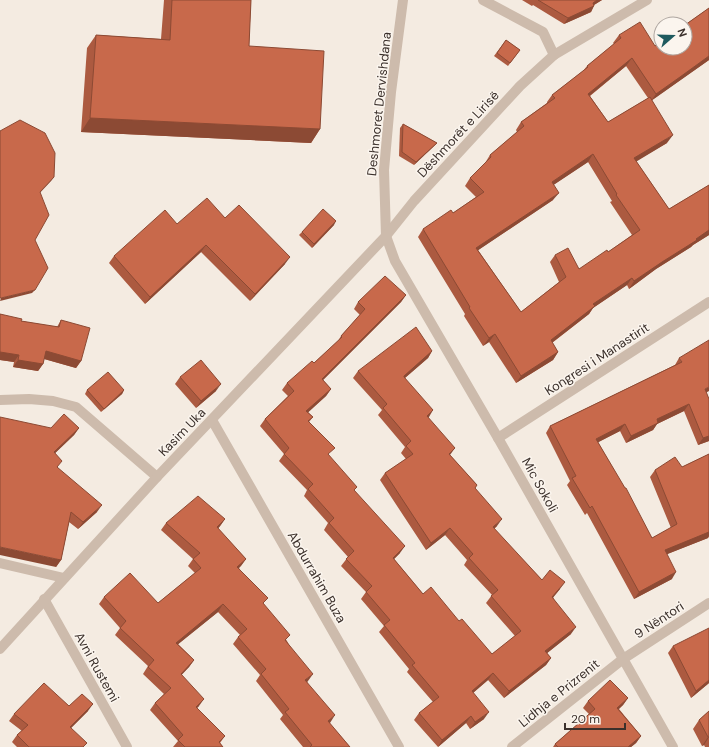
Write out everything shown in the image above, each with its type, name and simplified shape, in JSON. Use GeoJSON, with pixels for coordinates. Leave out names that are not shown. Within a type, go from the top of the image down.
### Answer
{"type":"FeatureCollection","features":[{"type":"Feature","properties":{"kind":"street","name":"Deshmoret Dervishdana"},"geometry":{"type":"LineString","coordinates":[[386,236],[384,170],[391,92],[403,0]]}},
{"type":"Feature","properties":{"kind":"street"},"geometry":{"type":"LineString","coordinates":[[483,0],[543,32],[554,55]]}},
{"type":"Feature","properties":{"kind":"street","name":"Dëshmorët e Lirisë"},"geometry":{"type":"LineString","coordinates":[[386,236],[414,201],[520,86],[554,55],[647,0]]}},
{"type":"Feature","properties":{"kind":"street","name":"Kasim Uka"},"geometry":{"type":"LineString","coordinates":[[0,649],[44,599],[157,477],[386,236]]}},
{"type":"Feature","properties":{"kind":"street","name":"Mic Sokoli"},"geometry":{"type":"LineString","coordinates":[[386,236],[395,261],[498,438],[673,747]]}},
{"type":"Feature","properties":{"kind":"street","name":"Kongresi i Manastirit"},"geometry":{"type":"LineString","coordinates":[[498,438],[709,302]]}},
{"type":"Feature","properties":{"kind":"street"},"geometry":{"type":"LineString","coordinates":[[0,400],[29,399],[54,401],[76,407],[157,477]]}},
{"type":"Feature","properties":{"kind":"street","name":"Abdurrahim Buza"},"geometry":{"type":"LineString","coordinates":[[212,420],[399,747]]}},
{"type":"Feature","properties":{"kind":"street"},"geometry":{"type":"LineString","coordinates":[[0,563],[64,578]]}},
{"type":"Feature","properties":{"kind":"street","name":"Avni Rustemi"},"geometry":{"type":"LineString","coordinates":[[44,599],[127,747]]}},
{"type":"Feature","properties":{"kind":"street","name":"9 Nëntori"},"geometry":{"type":"LineString","coordinates":[[623,659],[709,603]]}},
{"type":"Feature","properties":{"kind":"street","name":"Lidhja e Prizrenit"},"geometry":{"type":"LineString","coordinates":[[512,747],[623,659]]}},
{"type":"Feature","properties":{"kind":"building"},"geometry":{"type":"Polygon","coordinates":[[[172,0],[251,0],[249,46],[324,51],[320,129],[90,118],[96,35],[170,40],[172,0]]]}},
{"type":"Feature","properties":{"kind":"building"},"geometry":{"type":"Polygon","coordinates":[[[538,0],[597,0],[593,3],[594,6],[568,18],[538,0]]]}},
{"type":"Feature","properties":{"kind":"building"},"geometry":{"type":"Polygon","coordinates":[[[709,8],[709,56],[656,94],[632,58],[588,94],[608,122],[650,97],[673,135],[634,158],[669,209],[709,185],[709,230],[696,239],[697,240],[634,281],[632,278],[593,304],[595,306],[551,340],[558,352],[521,376],[495,334],[489,338],[469,308],[470,307],[423,229],[451,210],[453,213],[484,192],[470,178],[491,157],[490,155],[524,126],[521,122],[555,98],[552,95],[588,67],[587,66],[621,38],[619,35],[640,22],[653,43],[653,56],[693,56],[693,19],[709,8]],[[593,154],[552,182],[559,193],[476,248],[521,312],[566,277],[555,255],[568,248],[579,269],[607,250],[608,252],[640,230],[616,195],[617,194],[593,154]]]}},
{"type":"Feature","properties":{"kind":"building"},"geometry":{"type":"Polygon","coordinates":[[[506,40],[520,50],[510,63],[497,53],[506,40]]]}},
{"type":"Feature","properties":{"kind":"building"},"geometry":{"type":"Polygon","coordinates":[[[20,120],[45,133],[55,153],[54,177],[40,192],[49,215],[35,240],[48,268],[35,290],[0,298],[0,131],[20,120]]]}},
{"type":"Feature","properties":{"kind":"building"},"geometry":{"type":"Polygon","coordinates":[[[403,124],[437,143],[416,162],[402,152],[403,124]]]}},
{"type":"Feature","properties":{"kind":"building"},"geometry":{"type":"Polygon","coordinates":[[[207,198],[225,218],[239,205],[290,257],[255,294],[206,245],[150,297],[114,256],[165,210],[177,224],[207,198]]]}},
{"type":"Feature","properties":{"kind":"building"},"geometry":{"type":"Polygon","coordinates":[[[323,209],[336,221],[314,244],[302,232],[323,209]]]}},
{"type":"Feature","properties":{"kind":"building"},"geometry":{"type":"Polygon","coordinates":[[[385,276],[406,295],[322,379],[331,389],[306,411],[313,417],[308,421],[335,448],[328,454],[357,487],[354,490],[405,546],[393,558],[423,594],[431,587],[459,621],[462,619],[492,654],[521,631],[491,596],[498,590],[469,558],[473,554],[450,528],[431,543],[385,473],[413,454],[406,446],[411,441],[383,408],[387,404],[358,371],[416,327],[432,351],[404,377],[433,410],[427,416],[455,448],[449,454],[477,485],[475,488],[502,519],[493,527],[542,580],[550,570],[565,582],[552,597],[576,627],[545,651],[551,658],[509,691],[493,673],[472,691],[489,712],[475,722],[471,716],[442,740],[419,713],[439,697],[412,665],[415,663],[384,625],[390,620],[366,592],[372,586],[346,559],[354,551],[329,523],[334,518],[308,489],[313,484],[284,454],[289,448],[265,419],[294,391],[287,383],[312,361],[314,363],[342,337],[341,336],[365,309],[358,302],[385,276]]]}},
{"type":"Feature","properties":{"kind":"building"},"geometry":{"type":"Polygon","coordinates":[[[0,314],[22,319],[21,321],[59,327],[61,320],[90,328],[81,361],[46,351],[43,364],[18,360],[19,355],[0,352],[0,314]]]}},
{"type":"Feature","properties":{"kind":"building"},"geometry":{"type":"Polygon","coordinates":[[[709,340],[709,387],[705,389],[709,399],[709,436],[703,438],[689,404],[657,419],[658,423],[631,436],[625,424],[596,439],[626,488],[652,538],[677,524],[655,470],[675,457],[682,467],[709,454],[709,532],[665,550],[676,572],[639,592],[592,506],[590,508],[572,478],[576,476],[550,426],[682,362],[679,358],[709,340]]]}},
{"type":"Feature","properties":{"kind":"building"},"geometry":{"type":"Polygon","coordinates":[[[201,360],[221,384],[201,401],[180,377],[201,360]]]}},
{"type":"Feature","properties":{"kind":"building"},"geometry":{"type":"Polygon","coordinates":[[[108,372],[124,390],[104,409],[87,390],[108,372]]]}},
{"type":"Feature","properties":{"kind":"building"},"geometry":{"type":"Polygon","coordinates":[[[64,414],[79,428],[54,452],[62,461],[57,467],[102,505],[83,522],[71,512],[61,560],[0,547],[0,417],[51,428],[64,414]]]}},
{"type":"Feature","properties":{"kind":"building"},"geometry":{"type":"Polygon","coordinates":[[[198,496],[225,519],[217,527],[246,559],[237,567],[268,598],[263,603],[290,635],[285,640],[313,674],[305,680],[335,715],[328,721],[350,747],[310,747],[312,745],[285,712],[289,709],[261,674],[266,669],[238,637],[247,629],[223,604],[176,643],[194,660],[181,674],[204,699],[196,707],[225,736],[219,742],[223,747],[185,747],[178,740],[183,735],[155,703],[171,688],[148,667],[154,660],[120,628],[126,621],[104,597],[130,573],[158,603],[201,568],[193,559],[200,553],[166,523],[198,496]]]}},
{"type":"Feature","properties":{"kind":"building"},"geometry":{"type":"Polygon","coordinates":[[[709,628],[709,680],[696,691],[673,646],[709,628]]]}},
{"type":"Feature","properties":{"kind":"building"},"geometry":{"type":"Polygon","coordinates":[[[610,680],[628,698],[617,708],[641,736],[628,747],[558,747],[555,744],[595,709],[588,701],[610,680]]]}},
{"type":"Feature","properties":{"kind":"building"},"geometry":{"type":"Polygon","coordinates":[[[44,683],[69,706],[82,694],[93,704],[70,727],[87,743],[83,747],[29,747],[17,735],[28,725],[14,714],[44,683]]]}},
{"type":"Feature","properties":{"kind":"building"},"geometry":{"type":"Polygon","coordinates":[[[709,711],[709,737],[708,737],[699,720],[709,711]]]}}]}
